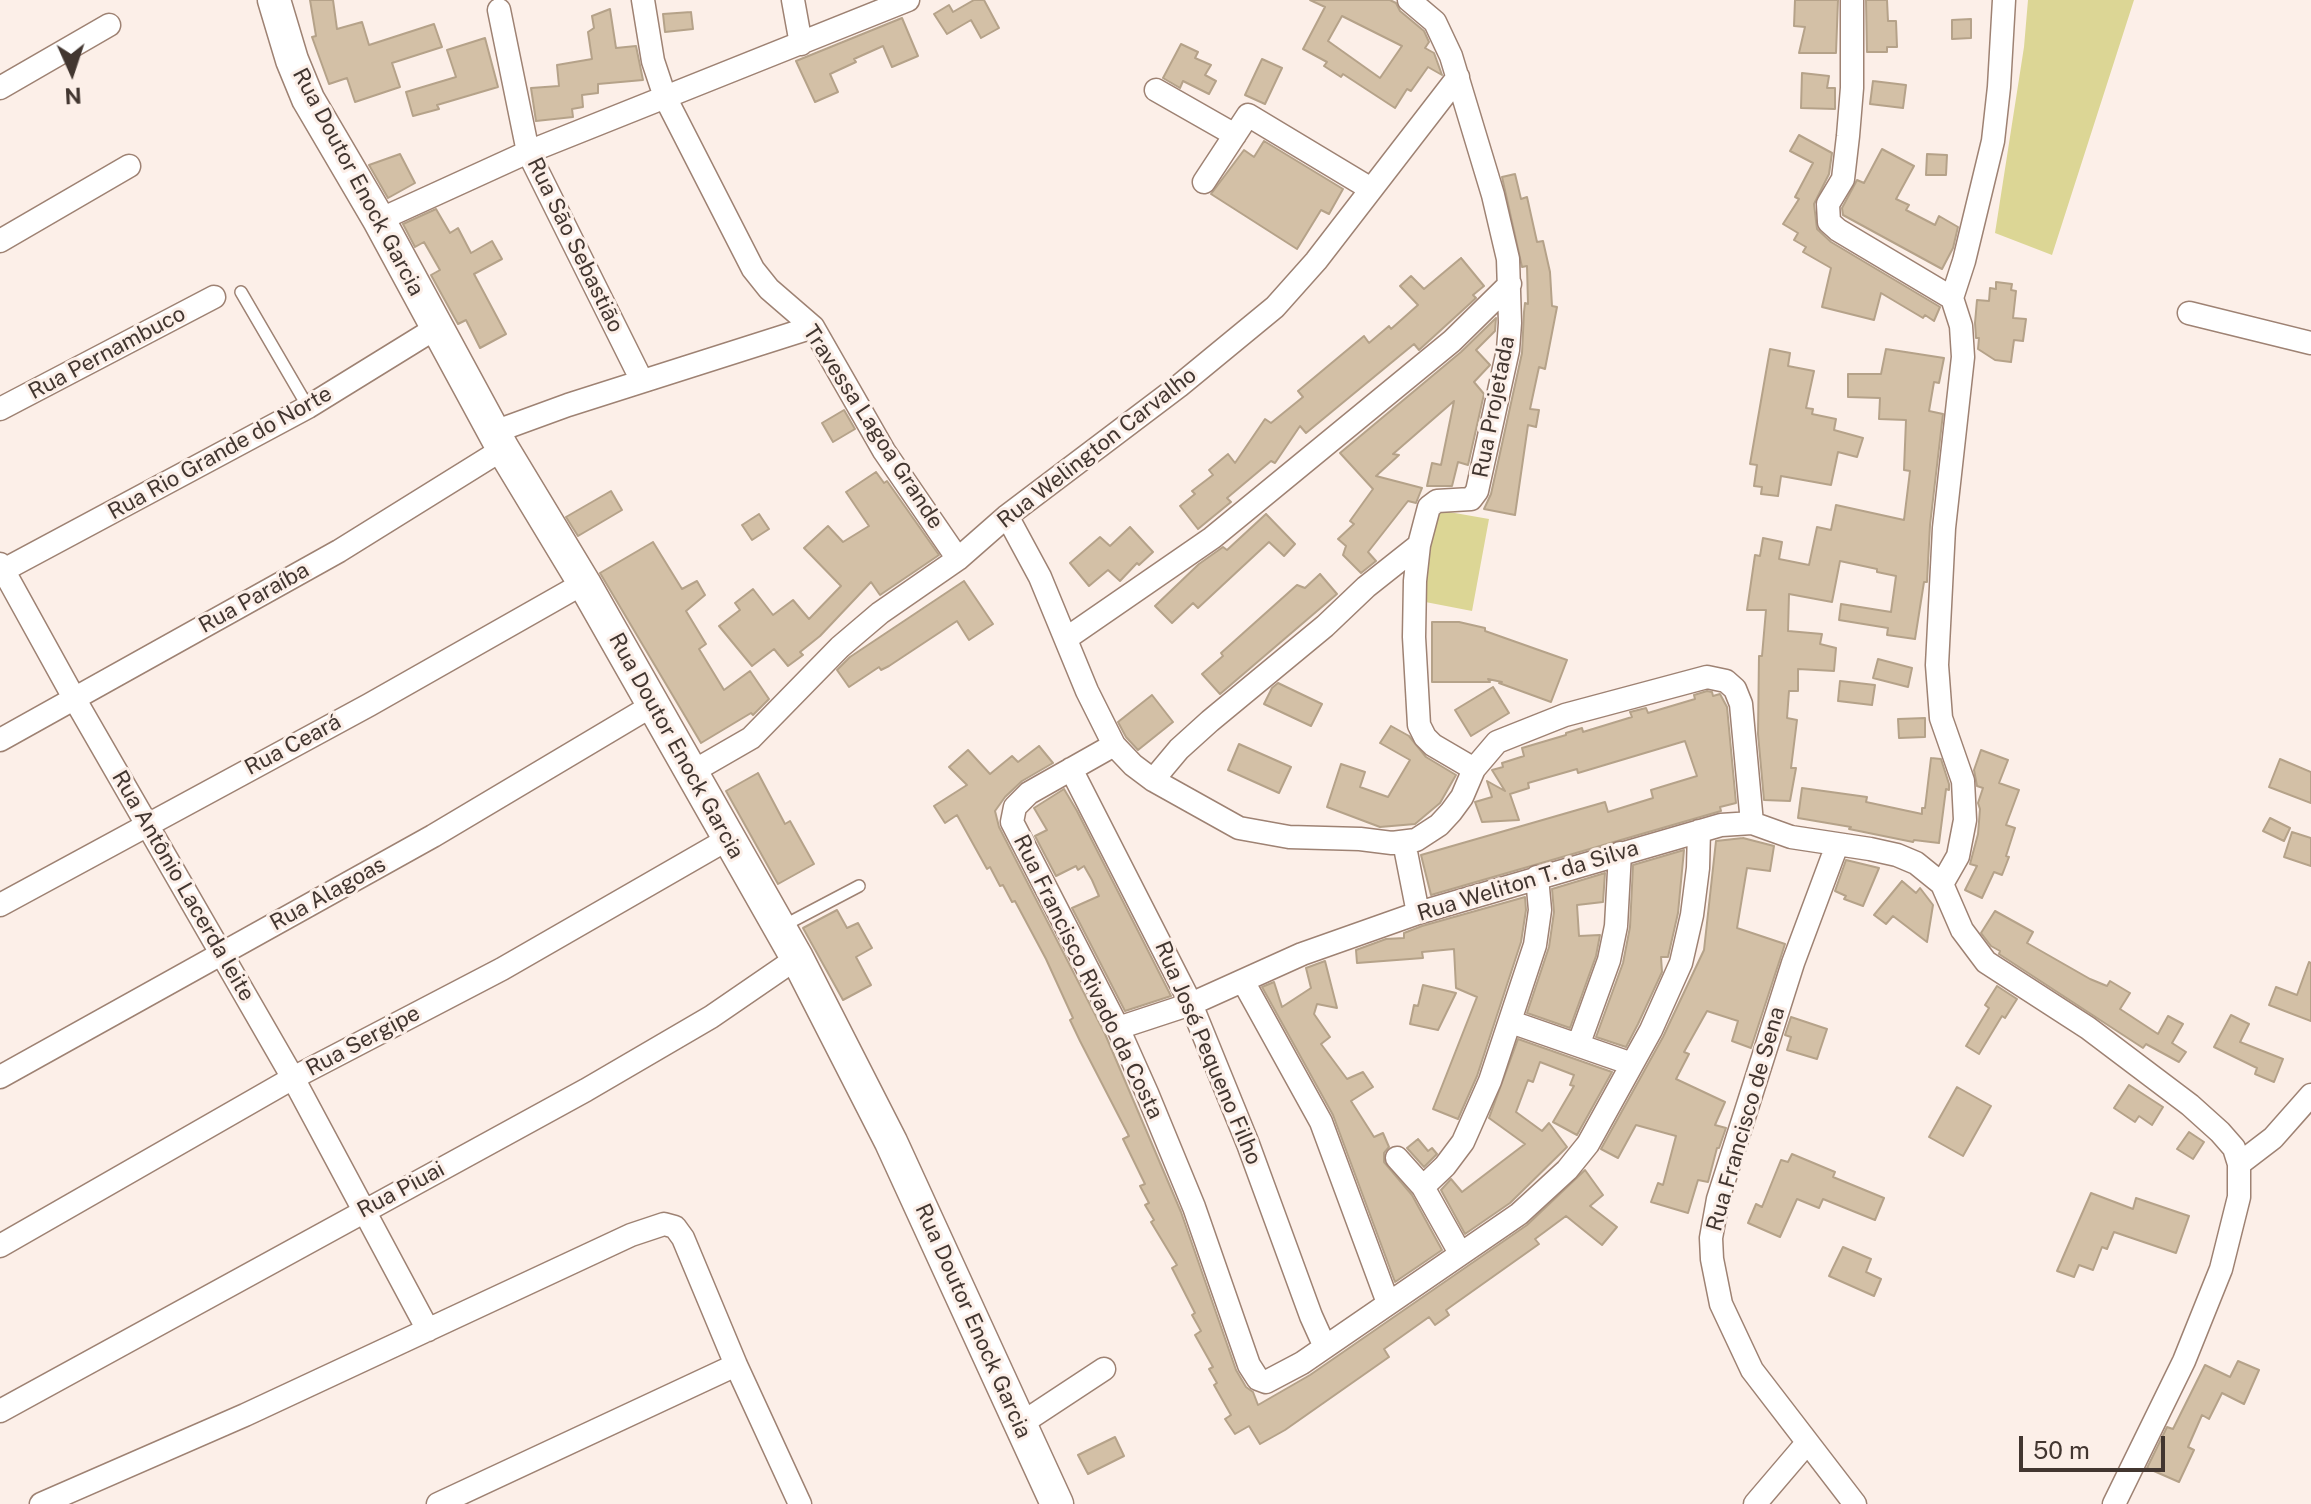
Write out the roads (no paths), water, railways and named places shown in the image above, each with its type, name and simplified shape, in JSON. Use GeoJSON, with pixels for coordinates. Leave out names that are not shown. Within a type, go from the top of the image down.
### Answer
{"type":"FeatureCollection","features":[{"type":"Feature","properties":{"kind":"street","name":"Rua Doutor Enock Garcia"},"geometry":{"type":"LineString","coordinates":[[274,0],[292,60],[308,99],[379,220],[499,440],[797,958],[891,1142],[1057,1504]]}},
{"type":"Feature","properties":{"kind":"street","name":"Travessa Lagoa Grande"},"geometry":{"type":"LineString","coordinates":[[643,0],[653,61],[665,97],[753,269],[769,289],[813,327],[884,451],[958,559]]}},
{"type":"Feature","properties":{"kind":"street"},"geometry":{"type":"LineString","coordinates":[[793,0],[801,44]]}},
{"type":"Feature","properties":{"kind":"street"},"geometry":{"type":"LineString","coordinates":[[379,220],[528,152],[908,0]]}},
{"type":"Feature","properties":{"kind":"street","name":"Rua Projetada"},"geometry":{"type":"LineString","coordinates":[[1409,0],[1427,14],[1442,33],[1493,195],[1508,259],[1508,350],[1477,494],[1468,500],[1439,501],[1430,505],[1419,545],[1413,608],[1419,725],[1433,745],[1474,769]]}},
{"type":"Feature","properties":{"kind":"street"},"geometry":{"type":"LineString","coordinates":[[1852,0],[1852,88],[1848,136],[1843,179],[1828,204],[1829,222],[1952,298]]}},
{"type":"Feature","properties":{"kind":"street"},"geometry":{"type":"LineString","coordinates":[[2004,0],[1993,141],[1952,298],[1961,326],[1963,357],[1942,543],[1938,679],[1941,718],[1958,764],[1966,803],[1958,856],[1942,884],[1962,930],[1986,962],[2088,1028],[2190,1105],[2234,1148],[2239,1164],[2239,1197],[2203,1317],[2163,1408],[2114,1504]]}},
{"type":"Feature","properties":{"kind":"street","name":"Rua São Sebastião"},"geometry":{"type":"LineString","coordinates":[[499,10],[528,152],[642,381]]}},
{"type":"Feature","properties":{"kind":"street"},"geometry":{"type":"LineString","coordinates":[[0,88],[109,25]]}},
{"type":"Feature","properties":{"kind":"street","name":"Rua Welington Carvalho"},"geometry":{"type":"LineString","coordinates":[[692,772],[751,738],[840,647],[880,613],[958,559],[1007,516],[1191,377],[1275,307],[1316,261],[1458,77]]}},
{"type":"Feature","properties":{"kind":"street"},"geometry":{"type":"LineString","coordinates":[[1156,90],[1235,135]]}},
{"type":"Feature","properties":{"kind":"street"},"geometry":{"type":"LineString","coordinates":[[1204,182],[1248,115],[1371,189]]}},
{"type":"Feature","properties":{"kind":"street"},"geometry":{"type":"LineString","coordinates":[[0,241],[129,166]]}},
{"type":"Feature","properties":{"kind":"street"},"geometry":{"type":"LineString","coordinates":[[1067,638],[1212,538],[1452,341],[1510,284]]}},
{"type":"Feature","properties":{"kind":"street","name":"Rua Pernambuco"},"geometry":{"type":"LineString","coordinates":[[0,409],[214,297]]}},
{"type":"Feature","properties":{"kind":"street"},"geometry":{"type":"LineString","coordinates":[[2189,313],[2311,343]]}},
{"type":"Feature","properties":{"kind":"street","name":"Rua Paraíba"},"geometry":{"type":"LineString","coordinates":[[0,740],[339,551],[499,440],[642,381],[813,327]]}},
{"type":"Feature","properties":{"kind":"street","name":"Rua Rio Grande do Norte"},"geometry":{"type":"LineString","coordinates":[[1,569],[308,407],[436,328]]}},
{"type":"Feature","properties":{"kind":"street"},"geometry":{"type":"LineString","coordinates":[[1007,516],[1040,577],[1087,691],[1114,745],[1153,780],[1210,814],[1249,830],[1289,837],[1416,840],[1451,812],[1462,797],[1474,769],[1497,742],[1538,724],[1712,677],[1722,678],[1730,684],[1741,704],[1752,823]]}},
{"type":"Feature","properties":{"kind":"street"},"geometry":{"type":"LineString","coordinates":[[1153,780],[1179,749],[1210,721],[1419,545]]}},
{"type":"Feature","properties":{"kind":"street","name":"Rua Antônio Lacerda leite"},"geometry":{"type":"LineString","coordinates":[[1,569],[293,1078],[428,1330]]}},
{"type":"Feature","properties":{"kind":"street","name":"Rua Ceará"},"geometry":{"type":"LineString","coordinates":[[0,905],[369,705],[584,583]]}},
{"type":"Feature","properties":{"kind":"street","name":"Rua Alagoas"},"geometry":{"type":"LineString","coordinates":[[0,1077],[433,836],[653,705]]}},
{"type":"Feature","properties":{"kind":"street","name":"Rua Francisco Rivado da Costa"},"geometry":{"type":"LineString","coordinates":[[1114,745],[1040,785],[1018,802],[1012,822],[1118,1028],[1194,1207],[1249,1365],[1258,1379],[1270,1381],[1325,1347]]}},
{"type":"Feature","properties":{"kind":"street","name":"Rua José Pequeno Filho"},"geometry":{"type":"LineString","coordinates":[[1071,769],[1191,1004],[1325,1347]]}},
{"type":"Feature","properties":{"kind":"street","name":"Rua Weliton T. da Silva"},"geometry":{"type":"LineString","coordinates":[[1118,1028],[1191,1004],[1302,954],[1418,913],[1730,823],[1752,823],[1791,837],[1897,855],[1916,863],[1942,884]]}},
{"type":"Feature","properties":{"kind":"street"},"geometry":{"type":"LineString","coordinates":[[1325,1347],[1519,1214],[1567,1170],[1588,1144],[1665,1002],[1681,963],[1692,915],[1699,831]]}},
{"type":"Feature","properties":{"kind":"street","name":"Rua Sergipe"},"geometry":{"type":"LineString","coordinates":[[0,1246],[293,1078],[502,969],[728,839]]}},
{"type":"Feature","properties":{"kind":"street"},"geometry":{"type":"LineString","coordinates":[[1404,842],[1418,913]]}},
{"type":"Feature","properties":{"kind":"street","name":"Rua Francisco de Sena"},"geometry":{"type":"LineString","coordinates":[[1837,845],[1793,963],[1718,1199],[1711,1238],[1715,1281],[1732,1331],[1752,1370],[1855,1504]]}},
{"type":"Feature","properties":{"kind":"street"},"geometry":{"type":"LineString","coordinates":[[1579,1043],[1609,960],[1614,937],[1620,889],[1620,853]]}},
{"type":"Feature","properties":{"kind":"street"},"geometry":{"type":"LineString","coordinates":[[1423,1187],[1445,1166],[1463,1142],[1490,1081],[1537,937],[1540,910],[1537,877]]}},
{"type":"Feature","properties":{"kind":"street","name":"Rua Piuai"},"geometry":{"type":"LineString","coordinates":[[0,1411],[586,1090],[711,1017],[797,958]]}},
{"type":"Feature","properties":{"kind":"street"},"geometry":{"type":"LineString","coordinates":[[1243,981],[1321,1122],[1388,1303]]}},
{"type":"Feature","properties":{"kind":"street"},"geometry":{"type":"LineString","coordinates":[[1511,1022],[1579,1043],[1632,1064]]}},
{"type":"Feature","properties":{"kind":"street"},"geometry":{"type":"LineString","coordinates":[[2239,1164],[2273,1138],[2311,1095]]}},
{"type":"Feature","properties":{"kind":"street"},"geometry":{"type":"LineString","coordinates":[[1397,1158],[1423,1187],[1460,1253]]}},
{"type":"Feature","properties":{"kind":"street"},"geometry":{"type":"LineString","coordinates":[[41,1504],[161,1453],[658,1224],[675,1227],[683,1238],[736,1365],[800,1504]]}},
{"type":"Feature","properties":{"kind":"street"},"geometry":{"type":"LineString","coordinates":[[438,1504],[736,1365]]}},
{"type":"Feature","properties":{"kind":"street"},"geometry":{"type":"LineString","coordinates":[[1019,1425],[1104,1369]]}},
{"type":"Feature","properties":{"kind":"street"},"geometry":{"type":"LineString","coordinates":[[1755,1504],[1807,1443]]}},
{"type":"Feature","properties":{"kind":"lane"},"geometry":{"type":"LineString","coordinates":[[241,292],[308,407]]}},
{"type":"Feature","properties":{"kind":"lane"},"geometry":{"type":"LineString","coordinates":[[779,928],[859,886]]}}]}
